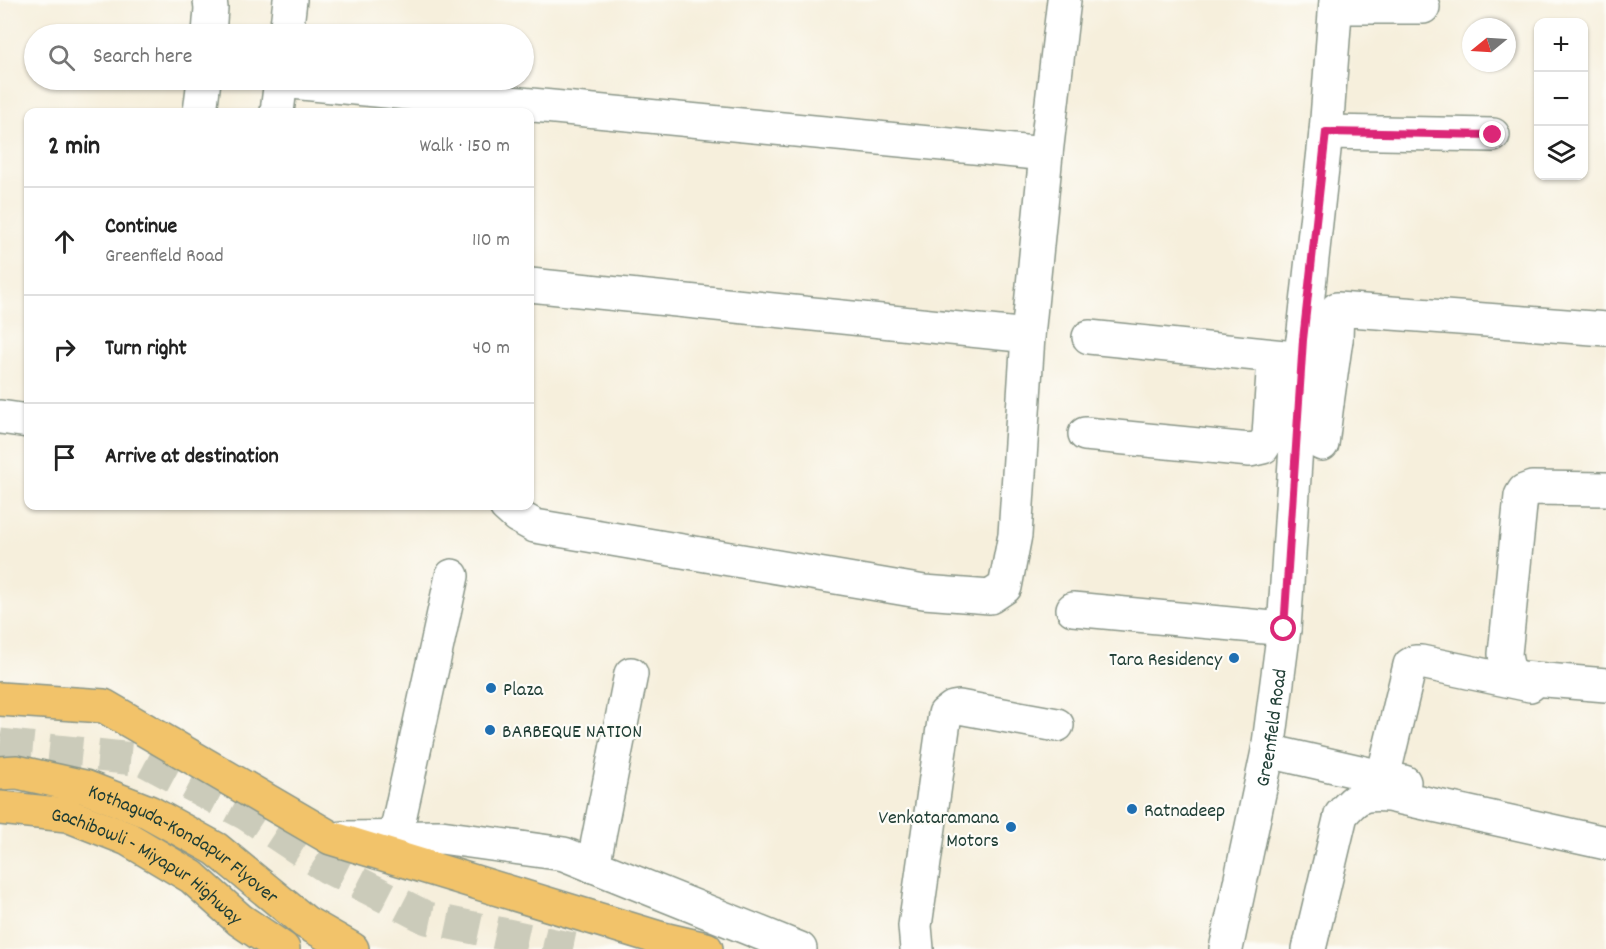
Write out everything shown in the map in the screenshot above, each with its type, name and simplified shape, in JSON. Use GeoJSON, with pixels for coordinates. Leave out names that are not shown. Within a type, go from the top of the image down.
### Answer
{"type":"FeatureCollection","features":[{"type":"Feature","properties":{"kind":"main road"},"geometry":{"type":"LineString","coordinates":[[0,699],[104,706],[331,838],[659,938],[706,949]]}},
{"type":"Feature","properties":{"kind":"main road","name":"Kothaguda-Kondapur Flyover"},"geometry":{"type":"LineString","coordinates":[[0,773],[17,772],[86,787],[149,812],[216,849],[305,922],[352,949]]}},
{"type":"Feature","properties":{"kind":"main road","name":"Gachibowli - Miyapur Highway"},"geometry":{"type":"LineString","coordinates":[[0,808],[67,815],[128,839],[192,876],[240,920],[283,949]]}},
{"type":"Feature","properties":{"kind":"street"},"geometry":{"type":"LineString","coordinates":[[210,0],[212,8],[210,24]]}},
{"type":"Feature","properties":{"kind":"street"},"geometry":{"type":"LineString","coordinates":[[287,24],[290,0]]}},
{"type":"Feature","properties":{"kind":"street"},"geometry":{"type":"LineString","coordinates":[[510,510],[535,526],[924,592],[990,597],[1005,587],[1015,535],[1028,336],[1064,0]]}},
{"type":"Feature","properties":{"kind":"street"},"geometry":{"type":"LineString","coordinates":[[1336,3],[1423,7]]}},
{"type":"Feature","properties":{"kind":"street","name":"Greenfield Road"},"geometry":{"type":"LineString","coordinates":[[1226,949],[1268,751],[1284,629],[1297,374],[1326,132],[1336,3]]}},
{"type":"Feature","properties":{"kind":"street"},"geometry":{"type":"LineString","coordinates":[[200,108],[203,90]]}},
{"type":"Feature","properties":{"kind":"street"},"geometry":{"type":"LineString","coordinates":[[280,91],[490,108]]}},
{"type":"Feature","properties":{"kind":"street"},"geometry":{"type":"LineString","coordinates":[[534,112],[1046,153]]}},
{"type":"Feature","properties":{"kind":"street"},"geometry":{"type":"LineString","coordinates":[[1326,132],[1493,135]]}},
{"type":"Feature","properties":{"kind":"street"},"geometry":{"type":"LineString","coordinates":[[534,285],[1028,336]]}},
{"type":"Feature","properties":{"kind":"street"},"geometry":{"type":"LineString","coordinates":[[1085,434],[1251,450],[1263,447],[1297,374],[1336,339],[1337,309],[1606,328]]}},
{"type":"Feature","properties":{"kind":"street"},"geometry":{"type":"LineString","coordinates":[[1089,337],[1297,374]]}},
{"type":"Feature","properties":{"kind":"street"},"geometry":{"type":"LineString","coordinates":[[1297,374],[1336,339]]}},
{"type":"Feature","properties":{"kind":"street"},"geometry":{"type":"LineString","coordinates":[[1297,374],[1322,444]]}},
{"type":"Feature","properties":{"kind":"street"},"geometry":{"type":"LineString","coordinates":[[0,417],[24,420]]}},
{"type":"Feature","properties":{"kind":"street"},"geometry":{"type":"LineString","coordinates":[[1606,489],[1532,488],[1524,491],[1521,496],[1505,654],[1507,668],[1513,676],[1606,685]]}},
{"type":"Feature","properties":{"kind":"street"},"geometry":{"type":"LineString","coordinates":[[395,838],[452,576]]}},
{"type":"Feature","properties":{"kind":"street"},"geometry":{"type":"LineString","coordinates":[[1073,609],[1284,629]]}},
{"type":"Feature","properties":{"kind":"street"},"geometry":{"type":"LineString","coordinates":[[1383,777],[1408,672],[1410,665],[1415,662],[1606,701]]}},
{"type":"Feature","properties":{"kind":"street"},"geometry":{"type":"LineString","coordinates":[[593,866],[631,674]]}},
{"type":"Feature","properties":{"kind":"street"},"geometry":{"type":"LineString","coordinates":[[916,949],[915,926],[945,714],[952,708],[959,707],[1057,725]]}},
{"type":"Feature","properties":{"kind":"street"},"geometry":{"type":"LineString","coordinates":[[1268,751],[1606,828]]}},
{"type":"Feature","properties":{"kind":"street"},"geometry":{"type":"LineString","coordinates":[[1309,949],[1341,815],[1351,802],[1369,793],[1388,795],[1606,843]]}},
{"type":"Feature","properties":{"kind":"street"},"geometry":{"type":"LineString","coordinates":[[331,838],[441,837],[564,854],[800,949]]}},
{"type":"Feature","properties":{"kind":"tunnel"},"geometry":{"type":"LineString","coordinates":[[0,745],[144,760],[246,814],[327,867],[427,918],[573,949]]}},
{"type":"Feature","properties":{"kind":"place","name":"Tara Residency"},"geometry":{"type":"Point","coordinates":[1234,658]}},
{"type":"Feature","properties":{"kind":"place","name":"Plaza"},"geometry":{"type":"Point","coordinates":[491,688]}},
{"type":"Feature","properties":{"kind":"place","name":"BARBEQUE NATION"},"geometry":{"type":"Point","coordinates":[490,730]}},
{"type":"Feature","properties":{"kind":"place","name":"Ratnadeep"},"geometry":{"type":"Point","coordinates":[1132,809]}},
{"type":"Feature","properties":{"kind":"place","name":"Venkataramana Motors"},"geometry":{"type":"Point","coordinates":[1011,827]}},
{"type":"Feature","properties":{"kind":"route"},"geometry":{"type":"LineString","coordinates":[[1284,629],[1303,340],[1326,132],[1493,135]]}}]}
